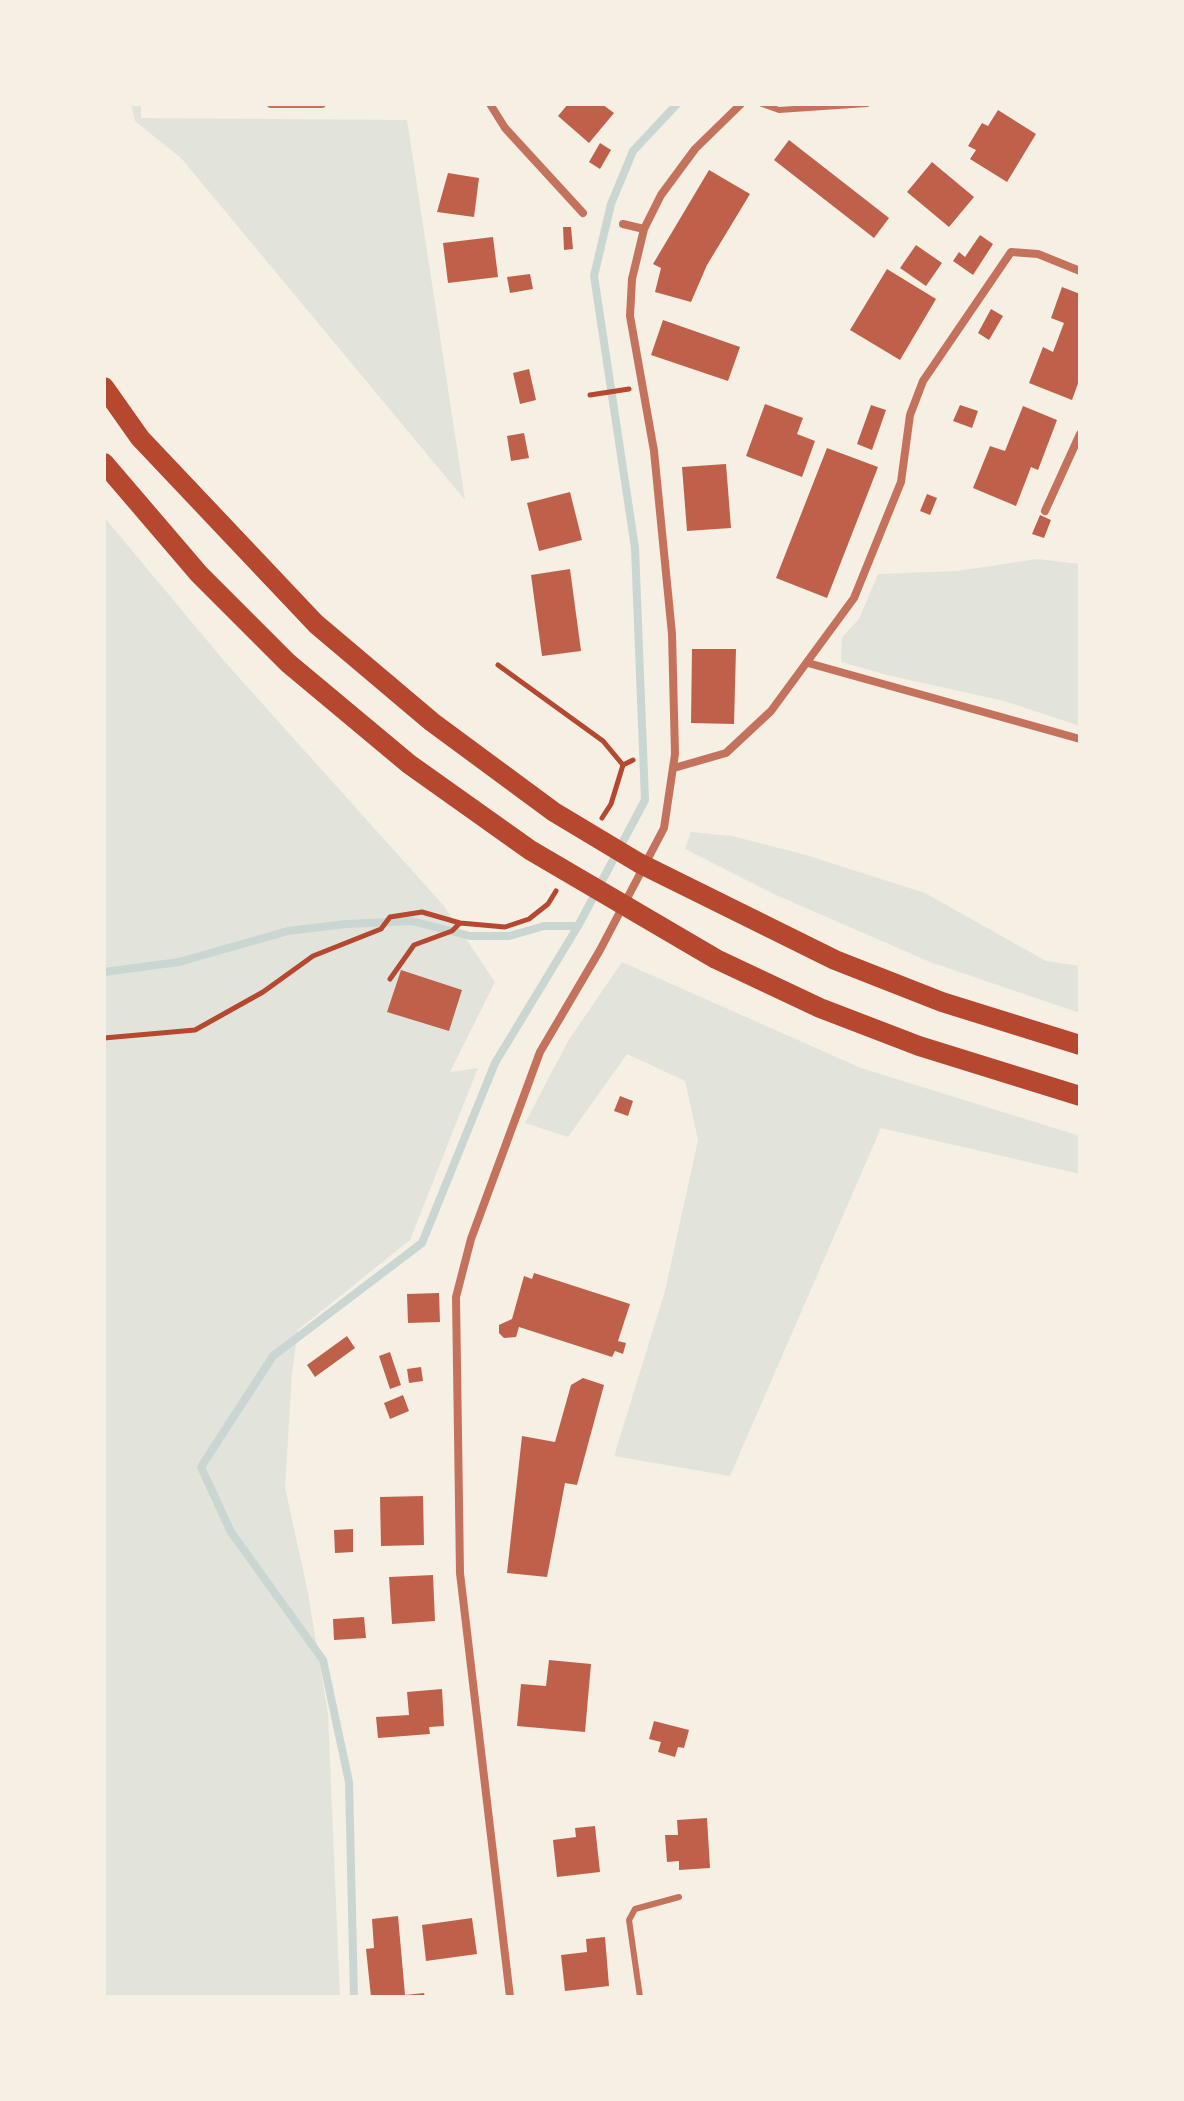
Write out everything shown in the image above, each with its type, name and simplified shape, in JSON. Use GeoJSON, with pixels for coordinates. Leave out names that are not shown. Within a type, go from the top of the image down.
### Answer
{"type":"FeatureCollection","features":[{"type":"Feature","properties":{"kind":"highway"},"geometry":{"type":"LineString","coordinates":[[104,387],[140,438],[316,624],[432,722],[554,812],[639,863],[835,960],[942,1002],[1080,1045]]}},
{"type":"Feature","properties":{"kind":"highway"},"geometry":{"type":"LineString","coordinates":[[104,463],[199,574],[288,663],[409,764],[530,850],[716,959],[820,1008],[919,1046],[1080,1096]]}},
{"type":"Feature","properties":{"kind":"street"},"geometry":{"type":"LineString","coordinates":[[271,104],[322,104]]}},
{"type":"Feature","properties":{"kind":"street"},"geometry":{"type":"LineString","coordinates":[[490,104],[505,128],[583,213]]}},
{"type":"Feature","properties":{"kind":"street"},"geometry":{"type":"LineString","coordinates":[[510,1997],[460,1573],[456,1297],[471,1239],[540,1052],[600,950],[664,828],[674,768],[675,697],[667,561],[654,451],[630,316],[632,279],[644,229],[675,173],[741,104]]}},
{"type":"Feature","properties":{"kind":"street"},"geometry":{"type":"LineString","coordinates":[[623,224],[644,229]]}},
{"type":"Feature","properties":{"kind":"street"},"geometry":{"type":"LineString","coordinates":[[674,768],[726,753],[771,711],[854,598],[901,482],[910,415],[923,381],[1011,252],[1038,254],[1080,271]]}},
{"type":"Feature","properties":{"kind":"street"},"geometry":{"type":"LineString","coordinates":[[1045,511],[1080,434]]}},
{"type":"Feature","properties":{"kind":"street"},"geometry":{"type":"LineString","coordinates":[[808,663],[1080,739]]}},
{"type":"Feature","properties":{"kind":"lane"},"geometry":{"type":"LineString","coordinates":[[762,104],[779,110],[867,104]]}},
{"type":"Feature","properties":{"kind":"lane"},"geometry":{"type":"LineString","coordinates":[[640,1997],[629,1920],[635,1909],[679,1897]]}},
{"type":"Feature","properties":{"kind":"path"},"geometry":{"type":"LineString","coordinates":[[590,395],[617,390]]}},
{"type":"Feature","properties":{"kind":"path"},"geometry":{"type":"LineString","coordinates":[[498,665],[583,725],[623,765]]}},
{"type":"Feature","properties":{"kind":"path"},"geometry":{"type":"LineString","coordinates":[[595,829],[611,804],[623,765],[633,760]]}},
{"type":"Feature","properties":{"kind":"path"},"geometry":{"type":"LineString","coordinates":[[104,1038],[195,1030],[263,992],[313,956],[381,929],[390,917],[422,912],[460,923],[505,927],[529,919],[548,904],[564,879]]}},
{"type":"Feature","properties":{"kind":"path"},"geometry":{"type":"LineString","coordinates":[[390,979],[414,945],[452,931],[460,923]]}},
{"type":"Feature","properties":{"kind":"shaded area"},"geometry":{"type":"Polygon","coordinates":[[[131,104],[141,104],[141,118],[407,120],[465,500],[181,158],[135,121],[131,104]]]}},
{"type":"Feature","properties":{"kind":"shaded area"},"geometry":{"type":"Polygon","coordinates":[[[104,517],[225,662],[444,906],[495,982],[450,1072],[478,1068],[410,1240],[298,1330],[292,1373],[285,1487],[308,1593],[328,1714],[340,1997],[104,1997],[104,517]]]}},
{"type":"Feature","properties":{"kind":"shaded area"},"geometry":{"type":"Polygon","coordinates":[[[1037,559],[1080,564],[1080,726],[1004,701],[841,662],[842,637],[859,619],[878,574],[957,571],[1037,559]]]}},
{"type":"Feature","properties":{"kind":"shaded area"},"geometry":{"type":"Polygon","coordinates":[[[691,832],[732,836],[806,855],[925,893],[1046,961],[1080,966],[1080,1013],[930,962],[776,895],[685,849],[691,832]]]}},
{"type":"Feature","properties":{"kind":"shaded area"},"geometry":{"type":"Polygon","coordinates":[[[622,962],[861,1068],[1080,1136],[1080,1174],[881,1128],[730,1476],[614,1456],[665,1291],[698,1140],[685,1081],[627,1054],[568,1137],[525,1123],[568,1041],[622,962]]]}},
{"type":"Feature","properties":{"kind":"building"},"geometry":{"type":"Polygon","coordinates":[[[568,104],[602,104],[614,113],[589,143],[558,116],[568,104]]]}},
{"type":"Feature","properties":{"kind":"building"},"geometry":{"type":"Polygon","coordinates":[[[998,110],[1036,134],[1007,182],[970,159],[976,150],[968,146],[982,123],[988,126],[998,110]]]}},
{"type":"Feature","properties":{"kind":"building"},"geometry":{"type":"Polygon","coordinates":[[[789,140],[889,218],[874,238],[774,160],[789,140]]]}},
{"type":"Feature","properties":{"kind":"building"},"geometry":{"type":"Polygon","coordinates":[[[600,143],[611,150],[600,169],[589,162],[600,143]]]}},
{"type":"Feature","properties":{"kind":"building"},"geometry":{"type":"Polygon","coordinates":[[[932,162],[974,197],[949,227],[907,192],[932,162]]]}},
{"type":"Feature","properties":{"kind":"building"},"geometry":{"type":"Polygon","coordinates":[[[709,170],[750,194],[707,265],[691,302],[655,292],[661,268],[653,264],[709,170]]]}},
{"type":"Feature","properties":{"kind":"building"},"geometry":{"type":"Polygon","coordinates":[[[448,173],[479,178],[474,217],[437,212],[448,173]]]}},
{"type":"Feature","properties":{"kind":"building"},"geometry":{"type":"Polygon","coordinates":[[[563,227],[571,227],[573,249],[564,250],[563,227]]]}},
{"type":"Feature","properties":{"kind":"building"},"geometry":{"type":"Polygon","coordinates":[[[980,235],[993,244],[973,275],[953,261],[959,252],[965,257],[980,235]]]}},
{"type":"Feature","properties":{"kind":"building"},"geometry":{"type":"Polygon","coordinates":[[[493,237],[498,277],[448,283],[443,243],[493,237]]]}},
{"type":"Feature","properties":{"kind":"building"},"geometry":{"type":"Polygon","coordinates":[[[916,245],[942,263],[926,286],[900,268],[916,245]]]}},
{"type":"Feature","properties":{"kind":"building"},"geometry":{"type":"Polygon","coordinates":[[[887,269],[936,299],[900,360],[850,330],[887,269]]]}},
{"type":"Feature","properties":{"kind":"building"},"geometry":{"type":"Polygon","coordinates":[[[530,274],[533,289],[510,293],[507,277],[530,274]]]}},
{"type":"Feature","properties":{"kind":"building"},"geometry":{"type":"Polygon","coordinates":[[[1062,287],[1080,294],[1080,378],[1072,400],[1029,383],[1043,347],[1053,352],[1064,323],[1051,318],[1062,287]]]}},
{"type":"Feature","properties":{"kind":"building"},"geometry":{"type":"Polygon","coordinates":[[[991,309],[1003,316],[989,340],[978,333],[991,309]]]}},
{"type":"Feature","properties":{"kind":"building"},"geometry":{"type":"Polygon","coordinates":[[[663,320],[740,347],[728,381],[651,355],[663,320]]]}},
{"type":"Feature","properties":{"kind":"building"},"geometry":{"type":"Polygon","coordinates":[[[529,369],[536,400],[520,404],[513,373],[529,369]]]}},
{"type":"Feature","properties":{"kind":"building"},"geometry":{"type":"Polygon","coordinates":[[[765,404],[803,418],[797,434],[815,441],[802,477],[746,456],[765,404]]]}},
{"type":"Feature","properties":{"kind":"building"},"geometry":{"type":"Polygon","coordinates":[[[871,405],[886,410],[872,450],[857,444],[871,405]]]}},
{"type":"Feature","properties":{"kind":"building"},"geometry":{"type":"Polygon","coordinates":[[[960,405],[978,411],[972,428],[953,421],[960,405]]]}},
{"type":"Feature","properties":{"kind":"building"},"geometry":{"type":"Polygon","coordinates":[[[1023,406],[1057,420],[1038,470],[1031,467],[1016,506],[973,488],[990,446],[1005,451],[1023,406]]]}},
{"type":"Feature","properties":{"kind":"building"},"geometry":{"type":"Polygon","coordinates":[[[524,433],[529,458],[511,461],[507,436],[524,433]]]}},
{"type":"Feature","properties":{"kind":"building"},"geometry":{"type":"Polygon","coordinates":[[[827,448],[878,467],[827,598],[776,578],[827,448]]]}},
{"type":"Feature","properties":{"kind":"building"},"geometry":{"type":"Polygon","coordinates":[[[726,464],[731,528],[687,531],[682,467],[726,464]]]}},
{"type":"Feature","properties":{"kind":"building"},"geometry":{"type":"Polygon","coordinates":[[[570,492],[582,540],[539,551],[527,503],[570,492]]]}},
{"type":"Feature","properties":{"kind":"building"},"geometry":{"type":"Polygon","coordinates":[[[927,494],[937,498],[930,515],[920,511],[927,494]]]}},
{"type":"Feature","properties":{"kind":"building"},"geometry":{"type":"Polygon","coordinates":[[[1040,515],[1051,520],[1044,538],[1032,534],[1040,515]]]}},
{"type":"Feature","properties":{"kind":"building"},"geometry":{"type":"Polygon","coordinates":[[[570,569],[581,651],[542,656],[531,575],[570,569]]]}},
{"type":"Feature","properties":{"kind":"building"},"geometry":{"type":"Polygon","coordinates":[[[692,649],[736,649],[734,724],[691,723],[692,649]]]}},
{"type":"Feature","properties":{"kind":"building"},"geometry":{"type":"Polygon","coordinates":[[[401,970],[462,990],[449,1031],[387,1012],[401,970]]]}},
{"type":"Feature","properties":{"kind":"building"},"geometry":{"type":"Polygon","coordinates":[[[620,1096],[633,1101],[628,1116],[614,1111],[620,1096]]]}},
{"type":"Feature","properties":{"kind":"building"},"geometry":{"type":"Polygon","coordinates":[[[534,1273],[630,1304],[618,1341],[626,1343],[623,1354],[615,1351],[612,1357],[519,1327],[516,1337],[504,1338],[499,1333],[499,1325],[512,1319],[524,1276],[532,1279],[534,1273]]]}},
{"type":"Feature","properties":{"kind":"building"},"geometry":{"type":"Polygon","coordinates":[[[439,1293],[440,1322],[408,1323],[407,1294],[439,1293]]]}},
{"type":"Feature","properties":{"kind":"building"},"geometry":{"type":"Polygon","coordinates":[[[347,1336],[355,1348],[315,1377],[307,1365],[347,1336]]]}},
{"type":"Feature","properties":{"kind":"building"},"geometry":{"type":"Polygon","coordinates":[[[390,1352],[401,1385],[390,1389],[379,1356],[390,1352]]]}},
{"type":"Feature","properties":{"kind":"building"},"geometry":{"type":"Polygon","coordinates":[[[421,1367],[423,1381],[409,1383],[407,1369],[421,1367]]]}},
{"type":"Feature","properties":{"kind":"building"},"geometry":{"type":"Polygon","coordinates":[[[583,1378],[604,1385],[577,1485],[565,1483],[547,1577],[507,1573],[522,1436],[555,1442],[571,1385],[583,1378]]]}},
{"type":"Feature","properties":{"kind":"building"},"geometry":{"type":"Polygon","coordinates":[[[403,1395],[409,1411],[390,1419],[384,1403],[403,1395]]]}},
{"type":"Feature","properties":{"kind":"building"},"geometry":{"type":"Polygon","coordinates":[[[423,1496],[424,1545],[381,1546],[380,1497],[423,1496]]]}},
{"type":"Feature","properties":{"kind":"building"},"geometry":{"type":"Polygon","coordinates":[[[353,1529],[353,1552],[335,1553],[334,1530],[353,1529]]]}},
{"type":"Feature","properties":{"kind":"building"},"geometry":{"type":"Polygon","coordinates":[[[433,1575],[435,1621],[392,1624],[389,1577],[433,1575]]]}},
{"type":"Feature","properties":{"kind":"building"},"geometry":{"type":"Polygon","coordinates":[[[364,1617],[366,1638],[334,1640],[333,1619],[364,1617]]]}},
{"type":"Feature","properties":{"kind":"building"},"geometry":{"type":"Polygon","coordinates":[[[549,1660],[591,1664],[585,1732],[517,1726],[521,1684],[546,1686],[549,1660]]]}},
{"type":"Feature","properties":{"kind":"building"},"geometry":{"type":"Polygon","coordinates":[[[442,1689],[444,1726],[429,1727],[430,1734],[378,1738],[376,1717],[409,1715],[407,1692],[442,1689]]]}},
{"type":"Feature","properties":{"kind":"building"},"geometry":{"type":"Polygon","coordinates":[[[654,1721],[689,1730],[684,1748],[678,1747],[675,1757],[658,1752],[661,1742],[649,1739],[654,1721]]]}},
{"type":"Feature","properties":{"kind":"building"},"geometry":{"type":"Polygon","coordinates":[[[707,1818],[710,1868],[679,1870],[679,1861],[667,1862],[665,1835],[678,1835],[677,1820],[707,1818]]]}},
{"type":"Feature","properties":{"kind":"building"},"geometry":{"type":"Polygon","coordinates":[[[595,1826],[600,1872],[557,1877],[553,1840],[576,1837],[575,1828],[595,1826]]]}},
{"type":"Feature","properties":{"kind":"building"},"geometry":{"type":"Polygon","coordinates":[[[398,1916],[405,1995],[424,1993],[425,1997],[371,1997],[366,1949],[374,1948],[372,1919],[398,1916]]]}},
{"type":"Feature","properties":{"kind":"building"},"geometry":{"type":"Polygon","coordinates":[[[472,1918],[477,1954],[426,1961],[422,1925],[472,1918]]]}},
{"type":"Feature","properties":{"kind":"building"},"geometry":{"type":"Polygon","coordinates":[[[605,1937],[609,1986],[565,1991],[561,1955],[587,1952],[586,1939],[605,1937]]]}},
{"type":"Feature","properties":{"kind":"waterway"},"geometry":{"type":"LineString","coordinates":[[354,1997],[349,1782],[323,1660],[231,1532],[201,1467],[273,1356],[422,1243],[495,1063],[578,926],[645,800],[635,548],[594,276],[611,204],[633,151],[677,104]]}},
{"type":"Feature","properties":{"kind":"waterway"},"geometry":{"type":"LineString","coordinates":[[104,972],[179,962],[288,931],[346,924],[412,921],[470,936],[509,936],[544,926],[578,926]]}}]}
